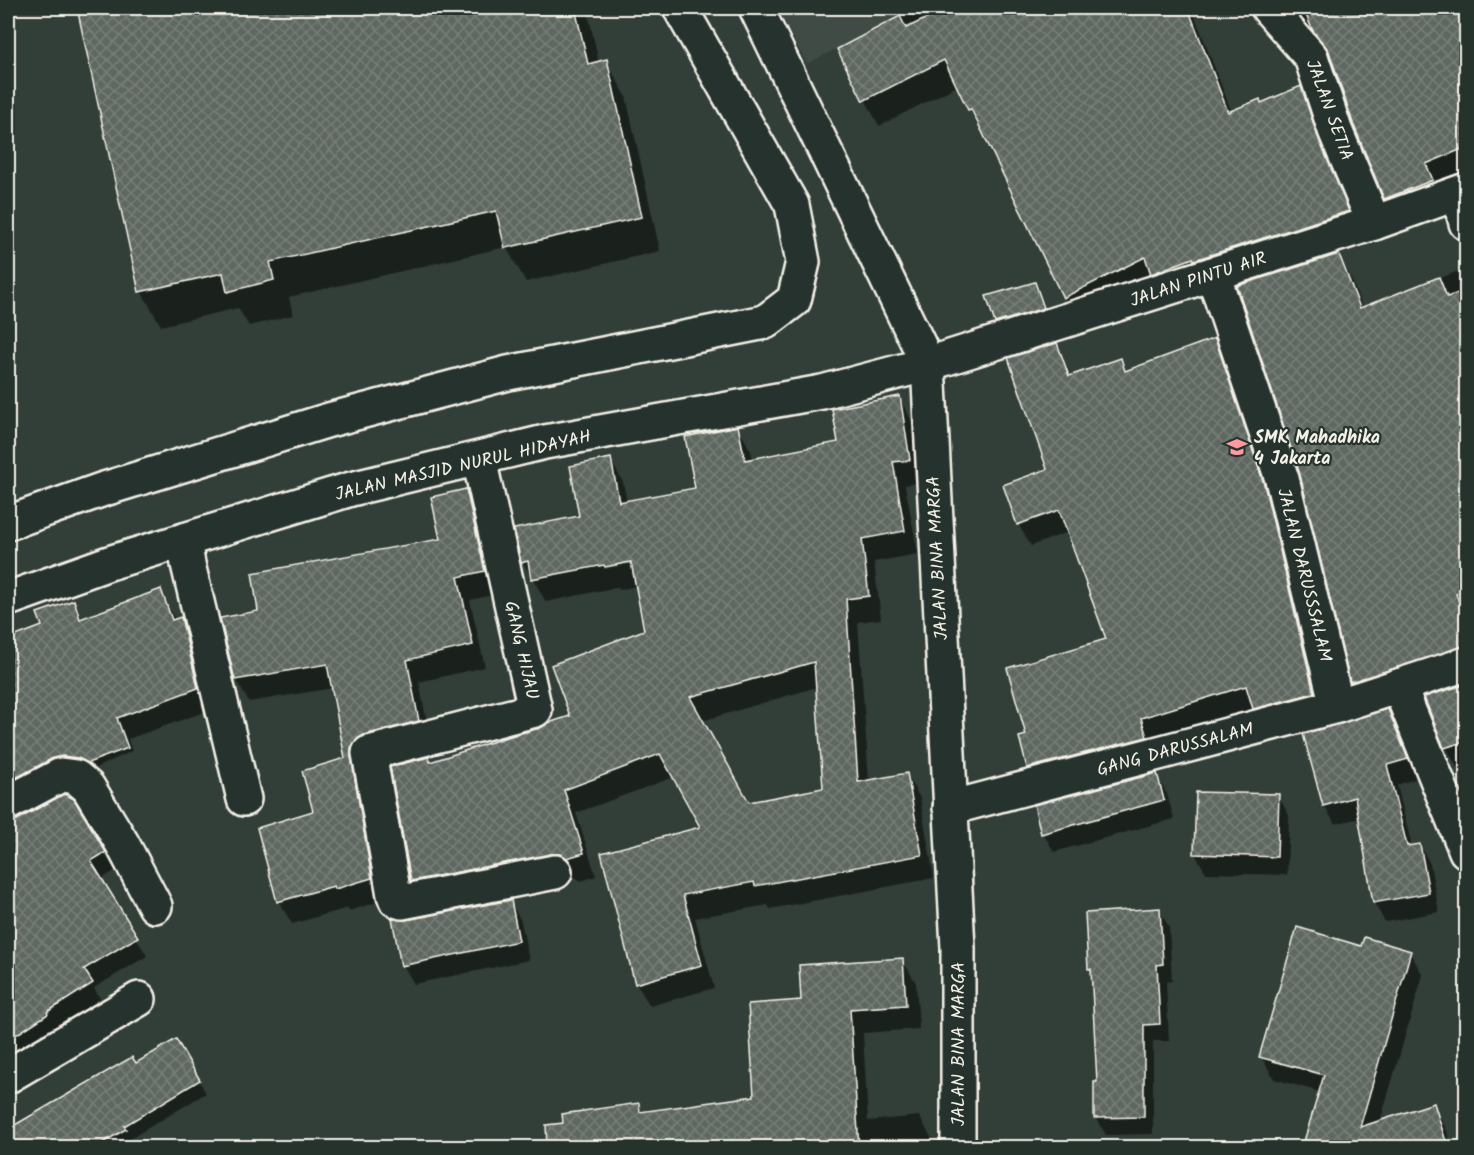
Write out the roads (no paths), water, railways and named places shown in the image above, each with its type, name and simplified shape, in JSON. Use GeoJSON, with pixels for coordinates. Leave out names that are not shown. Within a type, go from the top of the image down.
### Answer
{"type":"FeatureCollection","features":[{"type":"Feature","properties":{"kind":"street"},"geometry":{"type":"LineString","coordinates":[[8,522],[101,490],[329,420],[508,373],[765,322],[794,300],[803,262],[792,205],[680,8]]}},
{"type":"Feature","properties":{"kind":"street","name":"JALAN BINA MARGA"},"geometry":{"type":"LineString","coordinates":[[756,8],[928,364],[958,948],[958,1148]]}},
{"type":"Feature","properties":{"kind":"street","name":"JALAN SETIA"},"geometry":{"type":"LineString","coordinates":[[1268,8],[1311,57],[1335,130],[1374,223]]}},
{"type":"Feature","properties":{"kind":"street","name":"JALAN PINTU AIR"},"geometry":{"type":"LineString","coordinates":[[928,364],[1374,223],[1464,202]]}},
{"type":"Feature","properties":{"kind":"street","name":"JALAN DARUSSSALAM"},"geometry":{"type":"LineString","coordinates":[[1213,274],[1282,479],[1337,706]]}},
{"type":"Feature","properties":{"kind":"street","name":"JALAN MASJID NURUL HIDAYAH"},"geometry":{"type":"LineString","coordinates":[[8,599],[109,563],[351,489],[545,442],[822,392],[928,364]]}},
{"type":"Feature","properties":{"kind":"street","name":"GANG HIJAU"},"geometry":{"type":"LineString","coordinates":[[479,459],[535,710],[369,753],[396,900],[402,902],[555,872]]}},
{"type":"Feature","properties":{"kind":"street"},"geometry":{"type":"LineString","coordinates":[[184,540],[244,799]]}},
{"type":"Feature","properties":{"kind":"street","name":"GANG DARUSSALAM"},"geometry":{"type":"LineString","coordinates":[[950,808],[1337,706],[1467,664]]}},
{"type":"Feature","properties":{"kind":"street"},"geometry":{"type":"LineString","coordinates":[[1399,686],[1467,851]]}},
{"type":"Feature","properties":{"kind":"street"},"geometry":{"type":"LineString","coordinates":[[8,803],[61,775],[76,777],[88,787],[122,843],[155,906]]}},
{"type":"Feature","properties":{"kind":"street"},"geometry":{"type":"LineString","coordinates":[[8,1076],[140,999]]}},
{"type":"Feature","properties":{"kind":"place","name":"SMK Mahadhika 4 Jakarta"},"geometry":{"type":"Point","coordinates":[1237,447]}}]}
